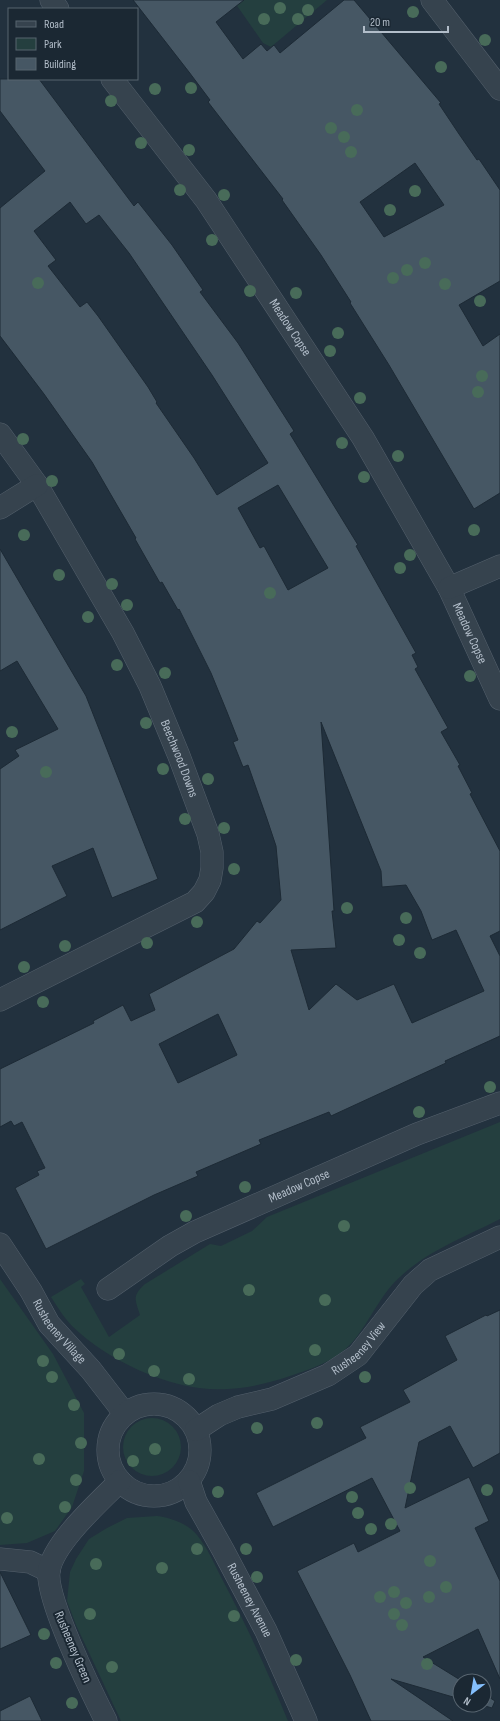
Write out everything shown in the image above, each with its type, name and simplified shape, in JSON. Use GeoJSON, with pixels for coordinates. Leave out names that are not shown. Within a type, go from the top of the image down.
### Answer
{"type":"FeatureCollection","features":[{"type":"Feature","properties":{"kind":"street"},"geometry":{"type":"LineString","coordinates":[[51,0],[57,8]]}},
{"type":"Feature","properties":{"kind":"street"},"geometry":{"type":"LineString","coordinates":[[432,0],[500,89]]}},
{"type":"Feature","properties":{"kind":"street","name":"Meadow Copse"},"geometry":{"type":"LineString","coordinates":[[113,80],[206,200],[363,438],[449,588],[500,699]]}},
{"type":"Feature","properties":{"kind":"street","name":"Beechwood Downs"},"geometry":{"type":"LineString","coordinates":[[0,434],[37,485],[123,633],[150,686],[179,756],[208,834],[212,852],[212,868],[209,882],[204,892],[195,902],[0,1000]]}},
{"type":"Feature","properties":{"kind":"street"},"geometry":{"type":"LineString","coordinates":[[0,508],[37,485]]}},
{"type":"Feature","properties":{"kind":"street","name":"Meadow Copse"},"geometry":{"type":"LineString","coordinates":[[449,588],[500,566]]}},
{"type":"Feature","properties":{"kind":"street","name":"Meadow Copse"},"geometry":{"type":"LineString","coordinates":[[108,1289],[170,1246],[195,1232],[417,1134],[500,1103]]}},
{"type":"Feature","properties":{"kind":"street","name":"Rusheeney View"},"geometry":{"type":"LineString","coordinates":[[196,1430],[219,1415],[238,1407],[272,1398],[328,1375],[358,1354],[413,1285],[430,1270],[500,1237]]}},
{"type":"Feature","properties":{"kind":"street","name":"Rusheeney Village"},"geometry":{"type":"LineString","coordinates":[[0,1244],[31,1291],[49,1324],[90,1370],[125,1414]]}},
{"type":"Feature","properties":{"kind":"street"},"geometry":{"type":"LineString","coordinates":[[151,1404],[164,1405],[177,1410],[188,1419],[196,1430],[200,1443],[200,1456],[196,1470],[189,1481],[177,1490],[162,1496],[147,1496],[132,1491],[120,1481],[112,1468],[108,1454],[109,1439],[115,1425],[125,1414],[137,1407],[151,1404]]}},
{"type":"Feature","properties":{"kind":"street","name":"Rusheeney Green"},"geometry":{"type":"LineString","coordinates":[[106,1721],[60,1618],[51,1590],[49,1571],[57,1551],[80,1521],[120,1481]]}},
{"type":"Feature","properties":{"kind":"street","name":"Rusheeney Avenue"},"geometry":{"type":"LineString","coordinates":[[189,1481],[196,1502],[266,1631],[306,1721]]}},
{"type":"Feature","properties":{"kind":"street"},"geometry":{"type":"LineString","coordinates":[[0,1559],[30,1562],[49,1571]]}},
{"type":"Feature","properties":{"kind":"green space"},"geometry":{"type":"Polygon","coordinates":[[[233,0],[327,0],[271,47],[263,43],[233,0]]]}},
{"type":"Feature","properties":{"kind":"green space"},"geometry":{"type":"Polygon","coordinates":[[[500,1122],[500,1219],[443,1247],[429,1255],[403,1274],[392,1285],[380,1301],[356,1338],[349,1346],[330,1360],[310,1369],[267,1383],[251,1386],[228,1389],[208,1389],[187,1386],[144,1372],[105,1352],[69,1323],[51,1297],[81,1279],[85,1284],[81,1287],[109,1337],[140,1315],[136,1295],[145,1284],[210,1244],[221,1246],[252,1231],[267,1217],[500,1122]]]}},
{"type":"Feature","properties":{"kind":"green space"},"geometry":{"type":"Polygon","coordinates":[[[0,1279],[53,1354],[84,1413],[84,1471],[72,1507],[55,1531],[27,1543],[0,1545],[0,1279]]]}},
{"type":"Feature","properties":{"kind":"green space"},"geometry":{"type":"Polygon","coordinates":[[[152,1418],[163,1420],[176,1431],[179,1436],[181,1447],[179,1458],[168,1471],[163,1474],[152,1476],[141,1474],[128,1463],[125,1458],[123,1447],[125,1436],[136,1423],[141,1420],[152,1418]]]}},
{"type":"Feature","properties":{"kind":"green space"},"geometry":{"type":"Polygon","coordinates":[[[157,1516],[168,1518],[184,1524],[197,1535],[204,1545],[248,1630],[288,1721],[121,1721],[76,1625],[67,1601],[70,1572],[76,1559],[89,1539],[127,1518],[157,1516]]]}},
{"type":"Feature","properties":{"kind":"building"},"geometry":{"type":"Polygon","coordinates":[[[133,0],[244,0],[216,22],[243,59],[261,44],[267,51],[274,45],[280,53],[344,0],[354,0],[441,103],[439,104],[459,134],[477,160],[479,159],[500,190],[500,281],[459,305],[483,346],[500,334],[500,493],[474,509],[389,365],[321,255],[282,200],[283,199],[208,102],[210,100],[133,0]],[[415,163],[360,202],[384,237],[444,205],[415,163]]]}},
{"type":"Feature","properties":{"kind":"building"},"geometry":{"type":"Polygon","coordinates":[[[0,79],[40,80],[134,206],[138,202],[172,245],[203,290],[200,292],[238,343],[294,431],[290,434],[358,545],[356,546],[416,653],[412,655],[418,667],[415,669],[448,728],[441,732],[460,765],[458,766],[472,793],[470,794],[500,851],[500,931],[490,936],[500,956],[500,1036],[445,1061],[446,1063],[331,1116],[329,1112],[259,1140],[261,1144],[196,1172],[198,1176],[154,1195],[46,1249],[15,1188],[39,1175],[37,1171],[45,1168],[22,1122],[14,1126],[11,1121],[0,1127],[0,1069],[94,1023],[93,1021],[123,1005],[131,1021],[155,1010],[149,994],[234,949],[257,921],[260,923],[281,900],[276,846],[248,765],[243,767],[233,742],[238,740],[211,673],[179,609],[178,610],[162,582],[160,583],[92,462],[44,394],[0,336],[0,208],[45,171],[0,111],[0,79]],[[70,202],[34,231],[56,260],[48,266],[80,307],[87,302],[98,316],[148,387],[157,402],[156,403],[194,458],[217,495],[268,463],[212,375],[129,253],[99,215],[86,224],[70,202]],[[278,485],[238,508],[260,548],[264,546],[288,590],[328,568],[278,485]],[[321,722],[334,911],[332,911],[336,948],[291,950],[309,1010],[336,984],[357,1000],[394,984],[412,1023],[484,991],[456,930],[432,940],[421,911],[406,885],[382,887],[381,871],[321,722]],[[218,1014],[159,1044],[178,1083],[237,1055],[218,1014]]]}},
{"type":"Feature","properties":{"kind":"building"},"geometry":{"type":"Polygon","coordinates":[[[0,549],[86,696],[158,879],[112,898],[93,848],[52,866],[67,896],[0,930],[0,769],[19,756],[15,750],[58,729],[17,661],[0,671],[0,549]]]}},
{"type":"Feature","properties":{"kind":"building"},"geometry":{"type":"Polygon","coordinates":[[[500,1310],[500,1453],[473,1468],[450,1426],[419,1442],[405,1508],[469,1477],[489,1521],[475,1528],[500,1581],[500,1679],[478,1629],[423,1657],[452,1675],[452,1697],[391,1679],[453,1721],[371,1721],[350,1675],[297,1571],[354,1543],[358,1552],[400,1531],[372,1478],[273,1527],[256,1493],[366,1438],[360,1427],[410,1402],[403,1390],[457,1360],[445,1336],[486,1315],[487,1316],[500,1310]]]}},
{"type":"Feature","properties":{"kind":"building"},"geometry":{"type":"Polygon","coordinates":[[[0,1572],[31,1635],[0,1649],[0,1572]]]}},
{"type":"Feature","properties":{"kind":"building"},"geometry":{"type":"Polygon","coordinates":[[[30,1696],[42,1721],[0,1721],[0,1711],[30,1696]]]}},
{"type":"Feature","properties":{"kind":"building"},"geometry":{"type":"Polygon","coordinates":[[[492,1699],[495,1701],[492,1708],[492,1699]]]}}]}
